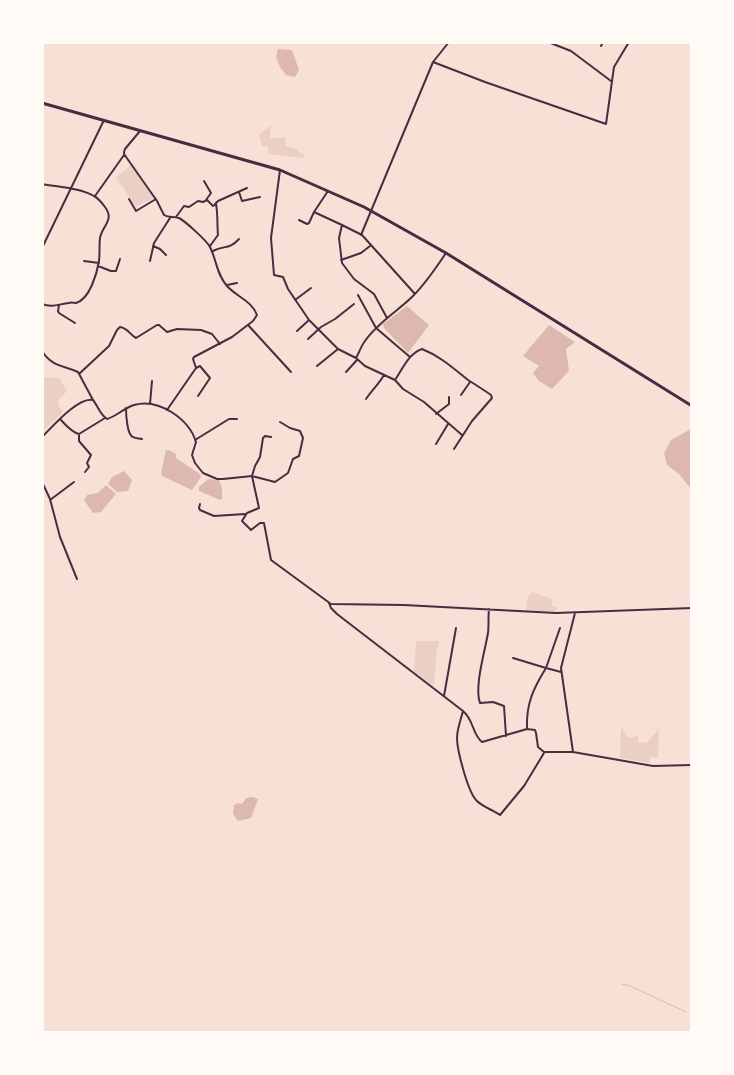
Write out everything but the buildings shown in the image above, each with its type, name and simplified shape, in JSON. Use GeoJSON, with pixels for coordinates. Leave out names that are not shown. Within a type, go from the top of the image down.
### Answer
{"type":"FeatureCollection","features":[{"type":"Feature","properties":{"kind":"main road"},"geometry":{"type":"LineString","coordinates":[[42,103],[280,170],[371,210],[446,253],[692,406]]}},
{"type":"Feature","properties":{"kind":"street"},"geometry":{"type":"LineString","coordinates":[[361,234],[433,62],[449,42]]}},
{"type":"Feature","properties":{"kind":"street"},"geometry":{"type":"LineString","coordinates":[[601,46],[603,42]]}},
{"type":"Feature","properties":{"kind":"street"},"geometry":{"type":"LineString","coordinates":[[433,62],[606,124],[614,65],[629,42]]}},
{"type":"Feature","properties":{"kind":"street"},"geometry":{"type":"LineString","coordinates":[[549,43],[571,51],[612,82]]}},
{"type":"Feature","properties":{"kind":"street"},"geometry":{"type":"LineString","coordinates":[[42,248],[104,120]]}},
{"type":"Feature","properties":{"kind":"street"},"geometry":{"type":"LineString","coordinates":[[95,196],[124,154],[125,149],[140,131]]}},
{"type":"Feature","properties":{"kind":"street"},"geometry":{"type":"LineString","coordinates":[[124,154],[156,198],[164,215],[180,219],[210,246],[219,275],[237,296],[249,302],[258,315],[254,321],[220,344],[193,358],[196,368]]}},
{"type":"Feature","properties":{"kind":"street"},"geometry":{"type":"LineString","coordinates":[[280,170],[271,238],[275,276],[283,277],[288,289],[309,320],[338,349],[365,366],[395,380],[462,435]]}},
{"type":"Feature","properties":{"kind":"street"},"geometry":{"type":"LineString","coordinates":[[176,217],[184,206],[189,207],[197,201],[203,202],[206,200],[211,193],[204,182]]}},
{"type":"Feature","properties":{"kind":"street"},"geometry":{"type":"LineString","coordinates":[[42,184],[72,188],[95,196],[109,214],[108,221],[101,235],[94,280],[88,292],[76,303],[69,302],[48,306],[42,304]]}},
{"type":"Feature","properties":{"kind":"street"},"geometry":{"type":"LineString","coordinates":[[206,200],[212,206],[218,201],[247,188]]}},
{"type":"Feature","properties":{"kind":"street"},"geometry":{"type":"LineString","coordinates":[[299,220],[308,224],[328,191]]}},
{"type":"Feature","properties":{"kind":"street"},"geometry":{"type":"LineString","coordinates":[[239,192],[242,201],[260,197]]}},
{"type":"Feature","properties":{"kind":"street"},"geometry":{"type":"LineString","coordinates":[[129,199],[136,211],[156,198]]}},
{"type":"Feature","properties":{"kind":"street"},"geometry":{"type":"LineString","coordinates":[[210,246],[218,235],[216,204]]}},
{"type":"Feature","properties":{"kind":"street"},"geometry":{"type":"LineString","coordinates":[[314,212],[361,234],[415,294]]}},
{"type":"Feature","properties":{"kind":"street"},"geometry":{"type":"LineString","coordinates":[[150,261],[155,240],[170,218]]}},
{"type":"Feature","properties":{"kind":"street"},"geometry":{"type":"LineString","coordinates":[[342,225],[339,238],[341,260],[354,279],[374,294],[387,318]]}},
{"type":"Feature","properties":{"kind":"street"},"geometry":{"type":"LineString","coordinates":[[212,252],[233,246],[239,239]]}},
{"type":"Feature","properties":{"kind":"street"},"geometry":{"type":"LineString","coordinates":[[341,260],[361,253],[371,245]]}},
{"type":"Feature","properties":{"kind":"street"},"geometry":{"type":"LineString","coordinates":[[154,246],[166,255]]}},
{"type":"Feature","properties":{"kind":"street"},"geometry":{"type":"LineString","coordinates":[[346,372],[356,359],[364,341],[415,294],[446,253]]}},
{"type":"Feature","properties":{"kind":"street"},"geometry":{"type":"LineString","coordinates":[[84,261],[116,271],[120,259]]}},
{"type":"Feature","properties":{"kind":"street"},"geometry":{"type":"LineString","coordinates":[[227,285],[237,283]]}},
{"type":"Feature","properties":{"kind":"street"},"geometry":{"type":"LineString","coordinates":[[295,300],[310,288]]}},
{"type":"Feature","properties":{"kind":"street"},"geometry":{"type":"LineString","coordinates":[[358,295],[376,328],[410,357]]}},
{"type":"Feature","properties":{"kind":"street"},"geometry":{"type":"LineString","coordinates":[[308,339],[318,329],[335,320],[354,304]]}},
{"type":"Feature","properties":{"kind":"street"},"geometry":{"type":"LineString","coordinates":[[59,305],[59,313],[75,323]]}},
{"type":"Feature","properties":{"kind":"street"},"geometry":{"type":"LineString","coordinates":[[297,331],[309,320]]}},
{"type":"Feature","properties":{"kind":"street"},"geometry":{"type":"LineString","coordinates":[[79,374],[109,346],[120,327],[125,328],[134,338],[157,325],[167,332],[177,329],[201,330],[212,334],[220,344]]}},
{"type":"Feature","properties":{"kind":"street"},"geometry":{"type":"LineString","coordinates":[[248,325],[291,372]]}},
{"type":"Feature","properties":{"kind":"street"},"geometry":{"type":"LineString","coordinates":[[317,366],[338,349]]}},
{"type":"Feature","properties":{"kind":"street"},"geometry":{"type":"LineString","coordinates":[[395,380],[410,357],[422,349],[446,361],[470,382],[491,395],[492,398],[472,421],[454,449]]}},
{"type":"Feature","properties":{"kind":"street"},"geometry":{"type":"LineString","coordinates":[[42,351],[51,362],[72,369],[79,374],[104,418]]}},
{"type":"Feature","properties":{"kind":"street"},"geometry":{"type":"LineString","coordinates":[[167,410],[196,368],[200,366],[210,378],[198,396]]}},
{"type":"Feature","properties":{"kind":"street"},"geometry":{"type":"LineString","coordinates":[[366,398],[384,375]]}},
{"type":"Feature","properties":{"kind":"street"},"geometry":{"type":"LineString","coordinates":[[150,404],[152,380]]}},
{"type":"Feature","properties":{"kind":"street"},"geometry":{"type":"LineString","coordinates":[[461,395],[470,382]]}},
{"type":"Feature","properties":{"kind":"street"},"geometry":{"type":"LineString","coordinates":[[436,414],[450,404],[449,397]]}},
{"type":"Feature","properties":{"kind":"street"},"geometry":{"type":"LineString","coordinates":[[42,437],[81,402],[88,399],[93,400]]}},
{"type":"Feature","properties":{"kind":"street"},"geometry":{"type":"LineString","coordinates":[[60,419],[74,433],[79,434],[104,418],[113,417],[126,408],[136,404],[150,404],[167,410],[185,424],[192,433],[195,440],[192,455],[195,463],[203,473],[223,479],[252,476],[271,482],[277,481],[288,473],[293,459],[299,456],[303,438],[298,430],[280,422]]}},
{"type":"Feature","properties":{"kind":"street"},"geometry":{"type":"LineString","coordinates":[[126,408],[130,435],[133,438],[142,438]]}},
{"type":"Feature","properties":{"kind":"street"},"geometry":{"type":"LineString","coordinates":[[195,440],[229,419],[237,419]]}},
{"type":"Feature","properties":{"kind":"street"},"geometry":{"type":"LineString","coordinates":[[436,444],[448,424]]}},
{"type":"Feature","properties":{"kind":"street"},"geometry":{"type":"LineString","coordinates":[[79,434],[79,441],[91,455],[87,463],[89,467],[85,472]]}},
{"type":"Feature","properties":{"kind":"street"},"geometry":{"type":"LineString","coordinates":[[200,504],[199,509],[214,516],[246,514],[260,508],[252,476],[260,458],[263,438],[265,436],[272,437]]}},
{"type":"Feature","properties":{"kind":"street"},"geometry":{"type":"LineString","coordinates":[[42,482],[50,500],[60,538],[77,579]]}},
{"type":"Feature","properties":{"kind":"street"},"geometry":{"type":"LineString","coordinates":[[50,500],[74,482]]}},
{"type":"Feature","properties":{"kind":"street"},"geometry":{"type":"LineString","coordinates":[[246,514],[242,521],[251,530],[260,523],[264,523],[271,560],[331,604],[556,613],[692,608]]}},
{"type":"Feature","properties":{"kind":"street"},"geometry":{"type":"LineString","coordinates":[[329,603],[330,608],[337,614],[464,711],[469,716],[477,738],[482,742],[526,729],[535,730],[538,747],[544,752],[573,752],[653,766],[692,765]]}},
{"type":"Feature","properties":{"kind":"street"},"geometry":{"type":"LineString","coordinates":[[489,609],[488,631],[478,686],[479,700],[480,703],[493,702],[504,706],[506,736]]}},
{"type":"Feature","properties":{"kind":"street"},"geometry":{"type":"LineString","coordinates":[[573,752],[561,668],[574,613]]}},
{"type":"Feature","properties":{"kind":"street"},"geometry":{"type":"LineString","coordinates":[[444,696],[456,628]]}},
{"type":"Feature","properties":{"kind":"street"},"geometry":{"type":"LineString","coordinates":[[526,729],[528,706],[546,668],[560,628]]}},
{"type":"Feature","properties":{"kind":"street"},"geometry":{"type":"LineString","coordinates":[[513,658],[561,672]]}},
{"type":"Feature","properties":{"kind":"street"},"geometry":{"type":"LineString","coordinates":[[464,711],[457,735],[462,766],[472,794],[477,802],[500,815],[524,786],[544,752]]}},
{"type":"Feature","properties":{"kind":"shaded area"},"geometry":{"type":"Polygon","coordinates":[[[278,49],[292,50],[299,70],[295,77],[286,75],[280,67],[276,57],[278,49]]]}},
{"type":"Feature","properties":{"kind":"shaded area"},"geometry":{"type":"Polygon","coordinates":[[[271,125],[270,138],[286,138],[285,146],[297,149],[305,155],[303,158],[269,154],[268,147],[262,146],[259,135],[271,125]]]}},
{"type":"Feature","properties":{"kind":"shaded area"},"geometry":{"type":"Polygon","coordinates":[[[131,165],[153,198],[136,207],[116,177],[131,165]]]}},
{"type":"Feature","properties":{"kind":"shaded area"},"geometry":{"type":"Polygon","coordinates":[[[407,306],[429,325],[408,353],[384,328],[383,324],[407,306]]]}},
{"type":"Feature","properties":{"kind":"shaded area"},"geometry":{"type":"Polygon","coordinates":[[[549,325],[575,342],[566,349],[569,371],[552,389],[539,381],[533,373],[539,366],[523,356],[549,325]]]}},
{"type":"Feature","properties":{"kind":"shaded area"},"geometry":{"type":"Polygon","coordinates":[[[43,377],[59,378],[67,391],[59,399],[58,404],[63,412],[43,431],[43,377]]]}},
{"type":"Feature","properties":{"kind":"shaded area"},"geometry":{"type":"Polygon","coordinates":[[[691,429],[691,489],[679,474],[667,465],[664,453],[671,440],[691,429]]]}},
{"type":"Feature","properties":{"kind":"shaded area"},"geometry":{"type":"Polygon","coordinates":[[[166,450],[176,454],[176,458],[200,474],[201,477],[192,490],[162,476],[166,450]]]}},
{"type":"Feature","properties":{"kind":"shaded area"},"geometry":{"type":"Polygon","coordinates":[[[124,471],[132,480],[128,491],[117,492],[108,484],[112,477],[124,471]]]}},
{"type":"Feature","properties":{"kind":"shaded area"},"geometry":{"type":"Polygon","coordinates":[[[208,479],[219,480],[222,488],[222,499],[220,500],[199,491],[199,487],[208,479]]]}},
{"type":"Feature","properties":{"kind":"shaded area"},"geometry":{"type":"Polygon","coordinates":[[[106,485],[116,494],[101,512],[93,513],[84,500],[87,495],[98,493],[106,485]]]}},
{"type":"Feature","properties":{"kind":"shaded area"},"geometry":{"type":"Polygon","coordinates":[[[532,592],[553,599],[552,605],[558,606],[555,612],[526,610],[527,599],[532,592]]]}},
{"type":"Feature","properties":{"kind":"shaded area"},"geometry":{"type":"Polygon","coordinates":[[[416,641],[439,641],[434,686],[414,672],[416,641]]]}},
{"type":"Feature","properties":{"kind":"shaded area"},"geometry":{"type":"Polygon","coordinates":[[[621,726],[628,738],[638,736],[638,742],[646,743],[659,729],[658,758],[650,757],[650,763],[620,758],[621,726]]]}},
{"type":"Feature","properties":{"kind":"shaded area"},"geometry":{"type":"Polygon","coordinates":[[[246,798],[258,799],[251,818],[238,821],[233,814],[234,805],[242,804],[246,798]]]}},
{"type":"Feature","properties":{"kind":"waterway"},"geometry":{"type":"LineString","coordinates":[[622,984],[686,1012]]}}]}
